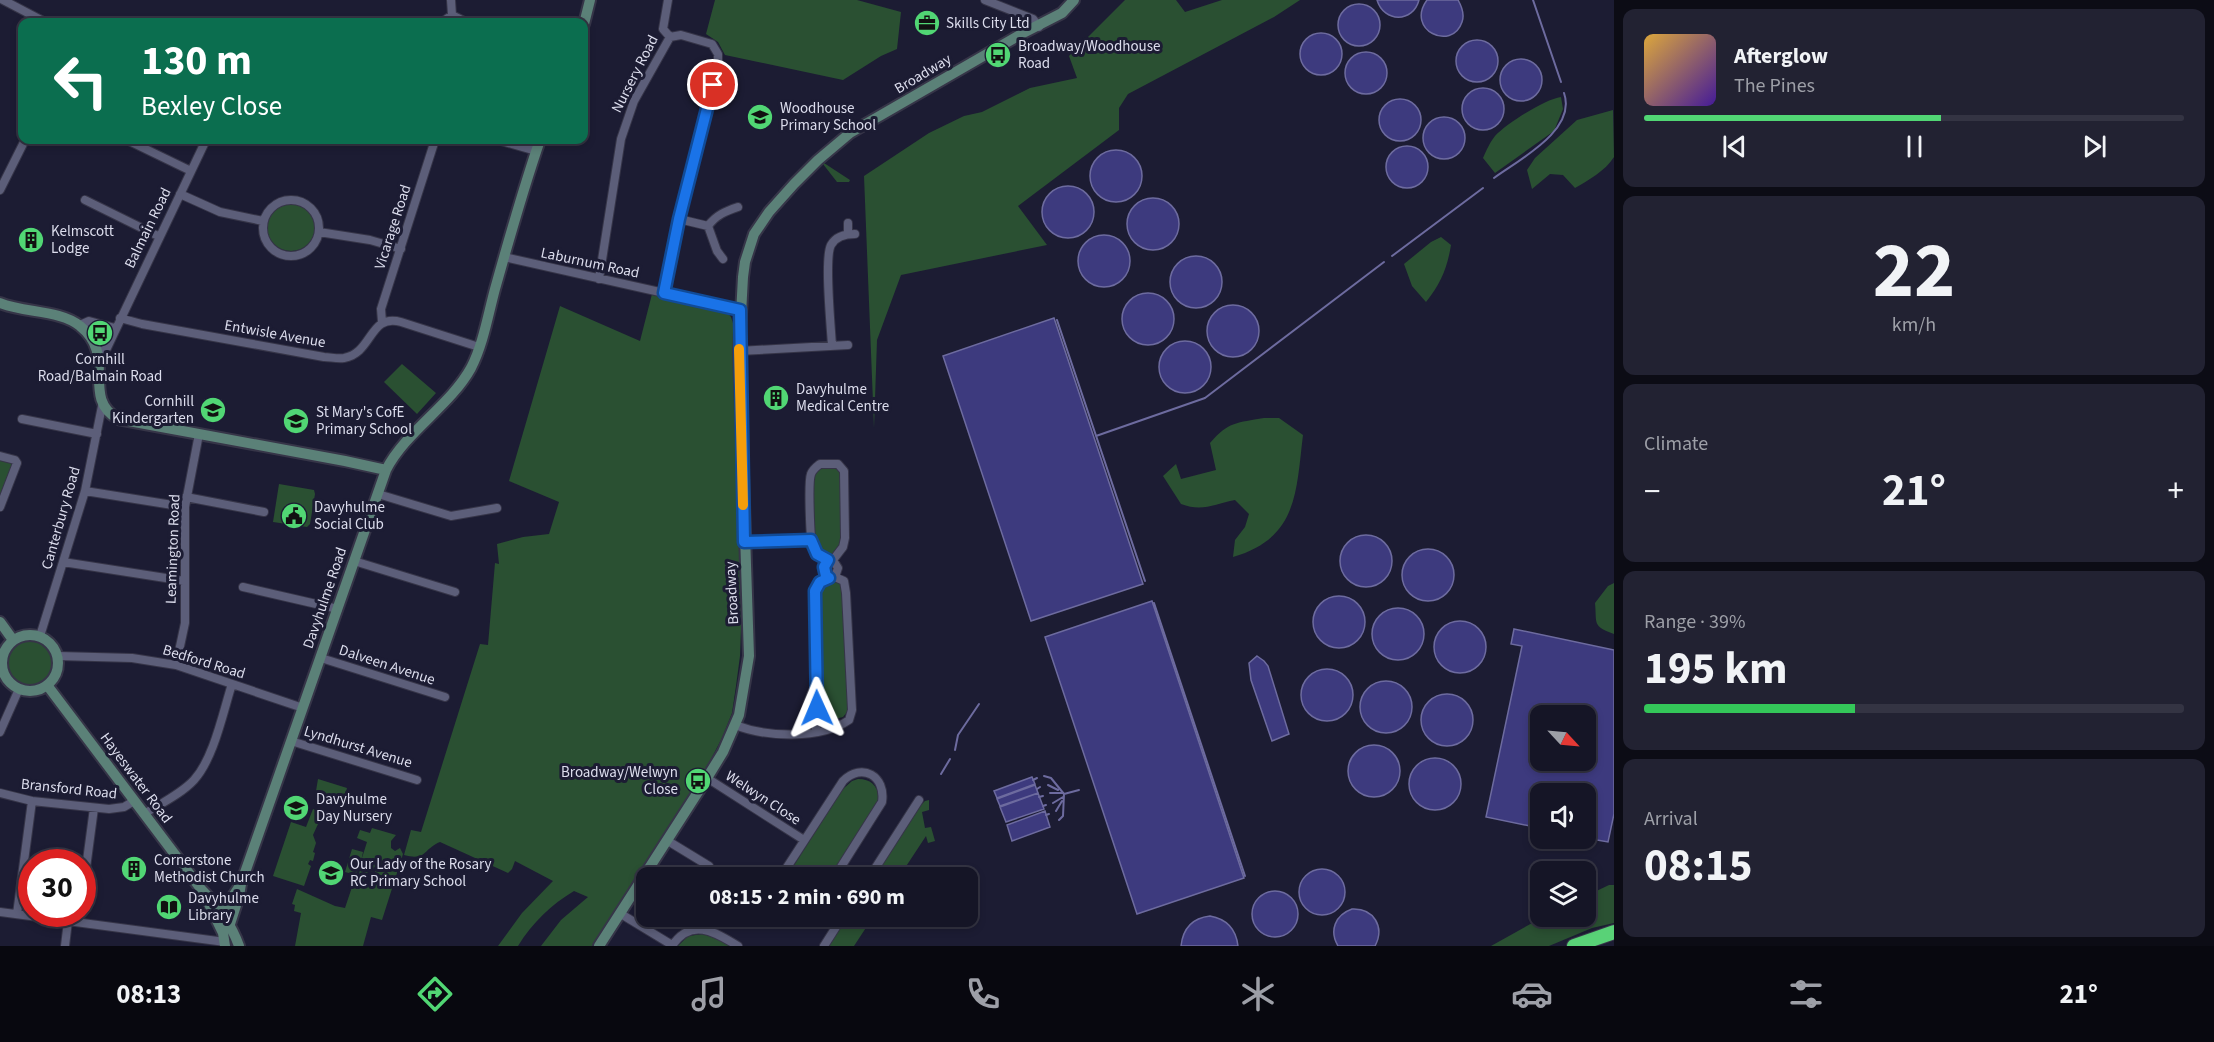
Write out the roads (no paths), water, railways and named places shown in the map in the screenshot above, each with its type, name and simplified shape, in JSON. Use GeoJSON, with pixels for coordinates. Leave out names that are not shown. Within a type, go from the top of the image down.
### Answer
{"type":"FeatureCollection","features":[{"type":"Feature","properties":{"kind":"highway"},"geometry":{"type":"LineString","coordinates":[[1574,946],[1614,932]]}},
{"type":"Feature","properties":{"kind":"street"},"geometry":{"type":"LineString","coordinates":[[3,0],[37,18]]}},
{"type":"Feature","properties":{"kind":"street"},"geometry":{"type":"LineString","coordinates":[[451,0],[452,15]]}},
{"type":"Feature","properties":{"kind":"street"},"geometry":{"type":"LineString","coordinates":[[586,18],[590,0]]}},
{"type":"Feature","properties":{"kind":"street"},"geometry":{"type":"LineString","coordinates":[[668,0],[663,29],[670,37]]}},
{"type":"Feature","properties":{"kind":"street"},"geometry":{"type":"LineString","coordinates":[[986,0],[1033,19],[1039,27]]}},
{"type":"Feature","properties":{"kind":"street","name":"Broadway"},"geometry":{"type":"LineString","coordinates":[[599,946],[723,752],[735,725],[743,695],[749,656],[739,351],[745,262],[754,234],[769,212],[818,160],[850,133],[1025,32],[1039,27],[1062,13],[1074,0]]}},
{"type":"Feature","properties":{"kind":"street"},"geometry":{"type":"LineString","coordinates":[[448,18],[452,15]]}},
{"type":"Feature","properties":{"kind":"street"},"geometry":{"type":"LineString","coordinates":[[452,15],[458,18]]}},
{"type":"Feature","properties":{"kind":"street","name":"Nursery Road"},"geometry":{"type":"LineString","coordinates":[[599,279],[621,139],[634,101],[670,37],[681,35],[706,41],[715,49],[718,60],[679,219],[664,293]]}},
{"type":"Feature","properties":{"kind":"street"},"geometry":{"type":"LineString","coordinates":[[0,190],[24,144]]}},
{"type":"Feature","properties":{"kind":"street"},"geometry":{"type":"LineString","coordinates":[[136,144],[191,171]]}},
{"type":"Feature","properties":{"kind":"street","name":"Balmain Road"},"geometry":{"type":"LineString","coordinates":[[99,353],[107,348],[158,236],[204,144]]}},
{"type":"Feature","properties":{"kind":"street","name":"Vicarage Road"},"geometry":{"type":"LineString","coordinates":[[382,322],[381,309],[434,144]]}},
{"type":"Feature","properties":{"kind":"street"},"geometry":{"type":"LineString","coordinates":[[512,144],[536,151]]}},
{"type":"Feature","properties":{"kind":"street","name":"Davyhulme Road"},"geometry":{"type":"LineString","coordinates":[[241,884],[386,470],[398,450],[467,374],[479,346],[539,144]]}},
{"type":"Feature","properties":{"kind":"street"},"geometry":{"type":"LineString","coordinates":[[180,194],[220,212],[263,221]]}},
{"type":"Feature","properties":{"kind":"street"},"geometry":{"type":"LineString","coordinates":[[292,199],[301,201],[316,213],[319,232],[317,240],[306,252],[289,256],[281,255],[268,245],[262,229],[267,212],[273,205],[292,199]]}},
{"type":"Feature","properties":{"kind":"street"},"geometry":{"type":"LineString","coordinates":[[85,200],[158,236]]}},
{"type":"Feature","properties":{"kind":"street"},"geometry":{"type":"LineString","coordinates":[[708,226],[723,212],[738,207]]}},
{"type":"Feature","properties":{"kind":"street"},"geometry":{"type":"LineString","coordinates":[[679,219],[708,226]]}},
{"type":"Feature","properties":{"kind":"street"},"geometry":{"type":"LineString","coordinates":[[832,346],[828,255],[835,240],[852,234],[848,223]]}},
{"type":"Feature","properties":{"kind":"street"},"geometry":{"type":"LineString","coordinates":[[708,226],[717,251],[723,259]]}},
{"type":"Feature","properties":{"kind":"street"},"geometry":{"type":"LineString","coordinates":[[319,232],[370,240],[400,249]]}},
{"type":"Feature","properties":{"kind":"street","name":"Laburnum Road"},"geometry":{"type":"LineString","coordinates":[[504,257],[740,310]]}},
{"type":"Feature","properties":{"kind":"street"},"geometry":{"type":"LineString","coordinates":[[0,303],[64,318],[80,325],[88,333],[99,353],[99,390],[102,406],[112,416],[124,421],[386,470]]}},
{"type":"Feature","properties":{"kind":"street","name":"Entwisle Avenue"},"geometry":{"type":"LineString","coordinates":[[121,318],[335,358],[345,358],[361,349],[382,322]]}},
{"type":"Feature","properties":{"kind":"street"},"geometry":{"type":"LineString","coordinates":[[382,322],[395,320],[479,346]]}},
{"type":"Feature","properties":{"kind":"street"},"geometry":{"type":"LineString","coordinates":[[80,325],[89,321],[115,328]]}},
{"type":"Feature","properties":{"kind":"street"},"geometry":{"type":"LineString","coordinates":[[739,351],[848,345]]}},
{"type":"Feature","properties":{"kind":"street","name":"Canterbury Road"},"geometry":{"type":"LineString","coordinates":[[40,636],[85,491],[102,406]]}},
{"type":"Feature","properties":{"kind":"street"},"geometry":{"type":"LineString","coordinates":[[22,419],[97,435]]}},
{"type":"Feature","properties":{"kind":"street","name":"Leamington Road"},"geometry":{"type":"LineString","coordinates":[[176,665],[184,633],[185,507],[199,434]]}},
{"type":"Feature","properties":{"kind":"street"},"geometry":{"type":"LineString","coordinates":[[0,456],[15,460],[17,463],[0,507]]}},
{"type":"Feature","properties":{"kind":"street"},"geometry":{"type":"LineString","coordinates":[[816,732],[815,591],[820,582],[829,575],[837,568],[830,560],[817,554],[811,540],[810,479],[820,464],[838,464],[844,471],[845,538],[843,547],[830,560],[829,575]]}},
{"type":"Feature","properties":{"kind":"street"},"geometry":{"type":"LineString","coordinates":[[85,491],[185,507]]}},
{"type":"Feature","properties":{"kind":"street"},"geometry":{"type":"LineString","coordinates":[[378,494],[452,516],[497,508]]}},
{"type":"Feature","properties":{"kind":"street"},"geometry":{"type":"LineString","coordinates":[[186,497],[264,512]]}},
{"type":"Feature","properties":{"kind":"street"},"geometry":{"type":"LineString","coordinates":[[744,542],[811,540]]}},
{"type":"Feature","properties":{"kind":"street"},"geometry":{"type":"LineString","coordinates":[[354,561],[455,592]]}},
{"type":"Feature","properties":{"kind":"street"},"geometry":{"type":"LineString","coordinates":[[63,562],[185,581]]}},
{"type":"Feature","properties":{"kind":"street"},"geometry":{"type":"LineString","coordinates":[[735,725],[764,733],[816,732],[844,724],[851,716],[846,593],[844,581],[829,575]]}},
{"type":"Feature","properties":{"kind":"street"},"geometry":{"type":"LineString","coordinates":[[243,587],[338,609]]}},
{"type":"Feature","properties":{"kind":"street"},"geometry":{"type":"LineString","coordinates":[[0,622],[13,640]]}},
{"type":"Feature","properties":{"kind":"street"},"geometry":{"type":"LineString","coordinates":[[30,634],[48,640],[58,656],[58,670],[47,685],[34,691],[19,688],[11,683],[3,670],[4,653],[13,640],[30,634]]}},
{"type":"Feature","properties":{"kind":"street","name":"Bedford Road"},"geometry":{"type":"LineString","coordinates":[[58,656],[132,658],[176,665],[303,708]]}},
{"type":"Feature","properties":{"kind":"street","name":"Dalveen Avenue"},"geometry":{"type":"LineString","coordinates":[[321,658],[445,698]]}},
{"type":"Feature","properties":{"kind":"street"},"geometry":{"type":"LineString","coordinates":[[144,814],[186,787],[198,774],[214,739],[232,684]]}},
{"type":"Feature","properties":{"kind":"street","name":"Hayeswater Road"},"geometry":{"type":"LineString","coordinates":[[47,685],[219,916],[230,924],[239,946]]}},
{"type":"Feature","properties":{"kind":"street"},"geometry":{"type":"LineString","coordinates":[[0,732],[19,688]]}},
{"type":"Feature","properties":{"kind":"street","name":"Lyndhurst Avenue"},"geometry":{"type":"LineString","coordinates":[[291,741],[417,780]]}},
{"type":"Feature","properties":{"kind":"street","name":"Welwyn Close"},"geometry":{"type":"LineString","coordinates":[[787,867],[843,781],[850,774],[867,773],[875,777],[883,788],[882,802],[841,867]]}},
{"type":"Feature","properties":{"kind":"street","name":"Welwyn Close"},"geometry":{"type":"LineString","coordinates":[[707,778],[804,840]]}},
{"type":"Feature","properties":{"kind":"street","name":"Bransford Road"},"geometry":{"type":"LineString","coordinates":[[0,793],[32,801],[94,808],[118,809],[134,801]]}},
{"type":"Feature","properties":{"kind":"street"},"geometry":{"type":"LineString","coordinates":[[876,867],[919,800]]}},
{"type":"Feature","properties":{"kind":"street"},"geometry":{"type":"LineString","coordinates":[[0,912],[17,914],[32,801]]}},
{"type":"Feature","properties":{"kind":"street"},"geometry":{"type":"LineString","coordinates":[[89,849],[94,808]]}},
{"type":"Feature","properties":{"kind":"street"},"geometry":{"type":"LineString","coordinates":[[668,841],[709,866]]}},
{"type":"Feature","properties":{"kind":"street"},"geometry":{"type":"LineString","coordinates":[[219,916],[241,884]]}},
{"type":"Feature","properties":{"kind":"street"},"geometry":{"type":"LineString","coordinates":[[230,924],[238,902],[241,884]]}},
{"type":"Feature","properties":{"kind":"street"},"geometry":{"type":"LineString","coordinates":[[621,914],[672,946],[686,932],[704,929],[719,934],[738,946]]}},
{"type":"Feature","properties":{"kind":"street","name":"Hayeswater Road"},"geometry":{"type":"LineString","coordinates":[[219,916],[225,944]]}},
{"type":"Feature","properties":{"kind":"street"},"geometry":{"type":"LineString","coordinates":[[96,921],[225,944]]}},
{"type":"Feature","properties":{"kind":"street"},"geometry":{"type":"LineString","coordinates":[[65,946],[67,927]]}},
{"type":"Feature","properties":{"kind":"street"},"geometry":{"type":"LineString","coordinates":[[824,946],[836,927]]}},
{"type":"Feature","properties":{"kind":"waterway"},"geometry":{"type":"LineString","coordinates":[[1533,0],[1561,82]]}},
{"type":"Feature","properties":{"kind":"waterway"},"geometry":{"type":"LineString","coordinates":[[1494,178],[1531,153],[1554,131],[1562,119],[1566,106],[1564,93]]}},
{"type":"Feature","properties":{"kind":"waterway"},"geometry":{"type":"LineString","coordinates":[[1392,256],[1483,188]]}},
{"type":"Feature","properties":{"kind":"waterway"},"geometry":{"type":"LineString","coordinates":[[1096,436],[1205,398],[1384,262]]}},
{"type":"Feature","properties":{"kind":"waterway"},"geometry":{"type":"LineString","coordinates":[[1057,320],[1145,581]]}},
{"type":"Feature","properties":{"kind":"waterway"},"geometry":{"type":"LineString","coordinates":[[1154,603],[1245,876]]}},
{"type":"Feature","properties":{"kind":"waterway"},"geometry":{"type":"LineString","coordinates":[[955,750],[958,735],[979,704]]}},
{"type":"Feature","properties":{"kind":"waterway"},"geometry":{"type":"LineString","coordinates":[[941,774],[950,759]]}},
{"type":"Feature","properties":{"kind":"waterway"},"geometry":{"type":"LineString","coordinates":[[1044,776],[1051,778],[1064,794]]}},
{"type":"Feature","properties":{"kind":"waterway"},"geometry":{"type":"LineString","coordinates":[[1033,780],[1037,778]]}},
{"type":"Feature","properties":{"kind":"waterway"},"geometry":{"type":"LineString","coordinates":[[1048,785],[1058,790]]}},
{"type":"Feature","properties":{"kind":"waterway"},"geometry":{"type":"LineString","coordinates":[[1064,794],[1079,790]]}},
{"type":"Feature","properties":{"kind":"waterway"},"geometry":{"type":"LineString","coordinates":[[1050,793],[1062,793]]}},
{"type":"Feature","properties":{"kind":"waterway"},"geometry":{"type":"LineString","coordinates":[[1059,820],[1063,816],[1064,794]]}},
{"type":"Feature","properties":{"kind":"waterway"},"geometry":{"type":"LineString","coordinates":[[1039,797],[1043,796]]}},
{"type":"Feature","properties":{"kind":"waterway"},"geometry":{"type":"LineString","coordinates":[[1053,803],[1063,797]]}},
{"type":"Feature","properties":{"kind":"waterway"},"geometry":{"type":"LineString","coordinates":[[1056,811],[1062,801]]}},
{"type":"Feature","properties":{"kind":"place","name":"Skills City Ltd"},"geometry":{"type":"Point","coordinates":[927,23]}},
{"type":"Feature","properties":{"kind":"place","name":"Broadway/Woodhouse Road"},"geometry":{"type":"Point","coordinates":[998,55]}},
{"type":"Feature","properties":{"kind":"place","name":"Woodhouse Primary School"},"geometry":{"type":"Point","coordinates":[760,117]}},
{"type":"Feature","properties":{"kind":"place","name":"Kelmscott Lodge"},"geometry":{"type":"Point","coordinates":[31,240]}},
{"type":"Feature","properties":{"kind":"place","name":"Cornhill Road/Balmain Road"},"geometry":{"type":"Point","coordinates":[100,333]}},
{"type":"Feature","properties":{"kind":"place","name":"Davyhulme Medical Centre"},"geometry":{"type":"Point","coordinates":[776,398]}},
{"type":"Feature","properties":{"kind":"place","name":"Cornhill Kindergarten"},"geometry":{"type":"Point","coordinates":[213,410]}},
{"type":"Feature","properties":{"kind":"place","name":"St Mary's CofE Primary School"},"geometry":{"type":"Point","coordinates":[296,421]}},
{"type":"Feature","properties":{"kind":"place","name":"Davyhulme Social Club"},"geometry":{"type":"Point","coordinates":[294,516]}},
{"type":"Feature","properties":{"kind":"place","name":"Broadway/Welwyn Close"},"geometry":{"type":"Point","coordinates":[698,781]}},
{"type":"Feature","properties":{"kind":"place","name":"Davyhulme Day Nursery"},"geometry":{"type":"Point","coordinates":[296,808]}},
{"type":"Feature","properties":{"kind":"place","name":"Cornerstone Methodist Church"},"geometry":{"type":"Point","coordinates":[134,869]}},
{"type":"Feature","properties":{"kind":"place","name":"Our Lady of the Rosary RC Primary School"},"geometry":{"type":"Point","coordinates":[331,873]}},
{"type":"Feature","properties":{"kind":"place","name":"Davyhulme Library"},"geometry":{"type":"Point","coordinates":[169,907]}}]}
